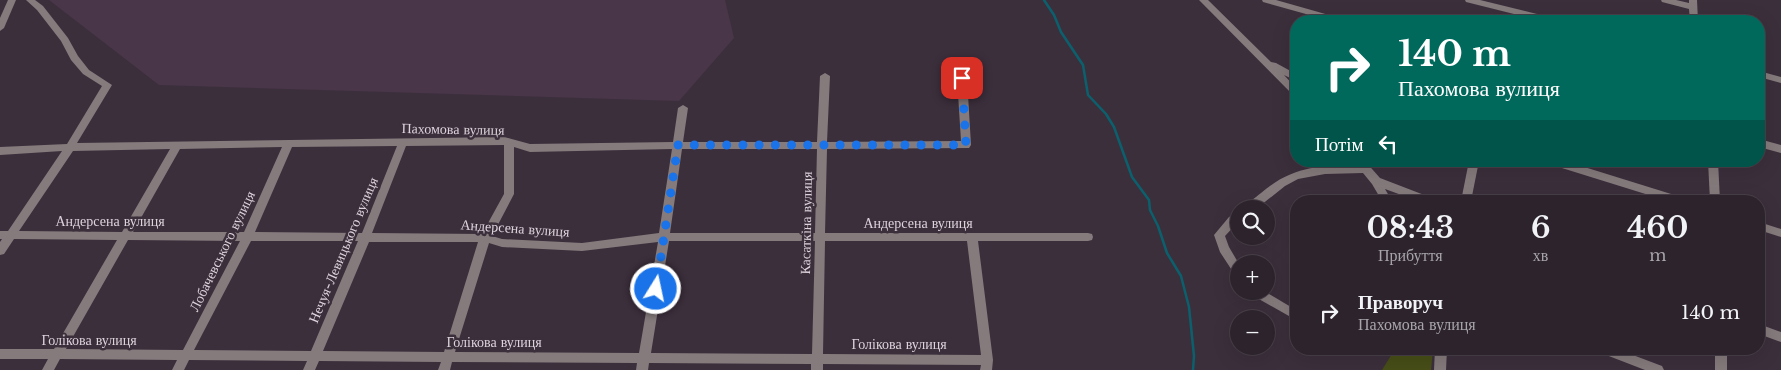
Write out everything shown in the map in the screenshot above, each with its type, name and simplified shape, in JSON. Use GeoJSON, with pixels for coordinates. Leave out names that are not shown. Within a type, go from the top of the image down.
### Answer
{"type":"FeatureCollection","features":[{"type":"Feature","properties":{"kind":"street"},"geometry":{"type":"LineString","coordinates":[[0,28],[12,0]]}},
{"type":"Feature","properties":{"kind":"street"},"geometry":{"type":"LineString","coordinates":[[0,251],[6,235],[70,147],[107,85],[86,72],[74,58],[65,40],[40,8],[30,0]]}},
{"type":"Feature","properties":{"kind":"street"},"geometry":{"type":"LineString","coordinates":[[1203,0],[1290,87]]}},
{"type":"Feature","properties":{"kind":"street"},"geometry":{"type":"LineString","coordinates":[[1266,0],[1319,15]]}},
{"type":"Feature","properties":{"kind":"street"},"geometry":{"type":"LineString","coordinates":[[1469,0],[1529,15]]}},
{"type":"Feature","properties":{"kind":"street"},"geometry":{"type":"LineString","coordinates":[[1665,0],[1693,4]]}},
{"type":"Feature","properties":{"kind":"street"},"geometry":{"type":"LineString","coordinates":[[1261,58],[1290,75]]}},
{"type":"Feature","properties":{"kind":"street","name":"Касаткіна вулиця"},"geometry":{"type":"LineString","coordinates":[[818,364],[819,237],[825,76]]}},
{"type":"Feature","properties":{"kind":"street"},"geometry":{"type":"LineString","coordinates":[[1765,76],[1781,80]]}},
{"type":"Feature","properties":{"kind":"street","name":"Пахомова вулиця"},"geometry":{"type":"LineString","coordinates":[[0,151],[70,147],[404,142],[510,143],[530,148],[822,144],[966,145],[962,78]]}},
{"type":"Feature","properties":{"kind":"street"},"geometry":{"type":"LineString","coordinates":[[642,370],[683,108]]}},
{"type":"Feature","properties":{"kind":"street","name":"Нечуя-Левицького вулиця"},"geometry":{"type":"LineString","coordinates":[[309,370],[404,142]]}},
{"type":"Feature","properties":{"kind":"street","name":"Лобачевського вулиця"},"geometry":{"type":"LineString","coordinates":[[178,370],[248,236],[290,143]]}},
{"type":"Feature","properties":{"kind":"street"},"geometry":{"type":"LineString","coordinates":[[444,370],[485,238],[509,194],[510,143]]}},
{"type":"Feature","properties":{"kind":"street"},"geometry":{"type":"LineString","coordinates":[[1765,144],[1781,149]]}},
{"type":"Feature","properties":{"kind":"street"},"geometry":{"type":"LineString","coordinates":[[48,370],[177,145]]}},
{"type":"Feature","properties":{"kind":"street"},"geometry":{"type":"LineString","coordinates":[[1261,200],[1279,185],[1296,176],[1319,170],[1345,167]]}},
{"type":"Feature","properties":{"kind":"street"},"geometry":{"type":"LineString","coordinates":[[1365,167],[1376,181],[1384,195]]}},
{"type":"Feature","properties":{"kind":"street"},"geometry":{"type":"LineString","coordinates":[[1467,195],[1473,167]]}},
{"type":"Feature","properties":{"kind":"street"},"geometry":{"type":"LineString","coordinates":[[1571,167],[1661,195]]}},
{"type":"Feature","properties":{"kind":"street"},"geometry":{"type":"LineString","coordinates":[[1712,167],[1715,195]]}},
{"type":"Feature","properties":{"kind":"street"},"geometry":{"type":"LineString","coordinates":[[1376,181],[1412,195]]}},
{"type":"Feature","properties":{"kind":"street"},"geometry":{"type":"LineString","coordinates":[[1230,223],[1219,235],[1230,258]]}},
{"type":"Feature","properties":{"kind":"street"},"geometry":{"type":"LineString","coordinates":[[1765,228],[1781,233]]}},
{"type":"Feature","properties":{"kind":"street","name":"Андерсена вулиця"},"geometry":{"type":"LineString","coordinates":[[6,235],[485,238],[502,243],[582,247],[664,237],[1088,237]]}},
{"type":"Feature","properties":{"kind":"street"},"geometry":{"type":"LineString","coordinates":[[972,237],[987,365]]}},
{"type":"Feature","properties":{"kind":"street"},"geometry":{"type":"LineString","coordinates":[[1270,300],[1290,312]]}},
{"type":"Feature","properties":{"kind":"street"},"geometry":{"type":"LineString","coordinates":[[1765,331],[1781,337]]}},
{"type":"Feature","properties":{"kind":"street","name":"Голікова вулиця"},"geometry":{"type":"LineString","coordinates":[[0,354],[644,358],[818,364],[987,365]]}},
{"type":"Feature","properties":{"kind":"street"},"geometry":{"type":"LineString","coordinates":[[1440,370],[1441,355]]}},
{"type":"Feature","properties":{"kind":"street"},"geometry":{"type":"LineString","coordinates":[[1619,355],[1658,370]]}},
{"type":"Feature","properties":{"kind":"street"},"geometry":{"type":"LineString","coordinates":[[1721,370],[1722,355]]}},
{"type":"Feature","properties":{"kind":"shaded area"},"geometry":{"type":"Polygon","coordinates":[[[49,0],[725,0],[734,38],[679,101],[159,85],[49,0]]]}},
{"type":"Feature","properties":{"kind":"green space"},"geometry":{"type":"Polygon","coordinates":[[[1391,355],[1432,355],[1431,370],[1382,370],[1391,355]]]}},
{"type":"Feature","properties":{"kind":"waterway"},"geometry":{"type":"LineString","coordinates":[[1044,0],[1054,15],[1061,32],[1083,65],[1088,95],[1106,114],[1114,127],[1132,177],[1149,200],[1150,210],[1158,226],[1167,253],[1181,276],[1189,307],[1194,356],[1193,370]]}},
{"type":"Feature","properties":{"kind":"route"},"geometry":{"type":"LineString","coordinates":[[656,289],[678,145],[966,145],[962,78]]}}]}
